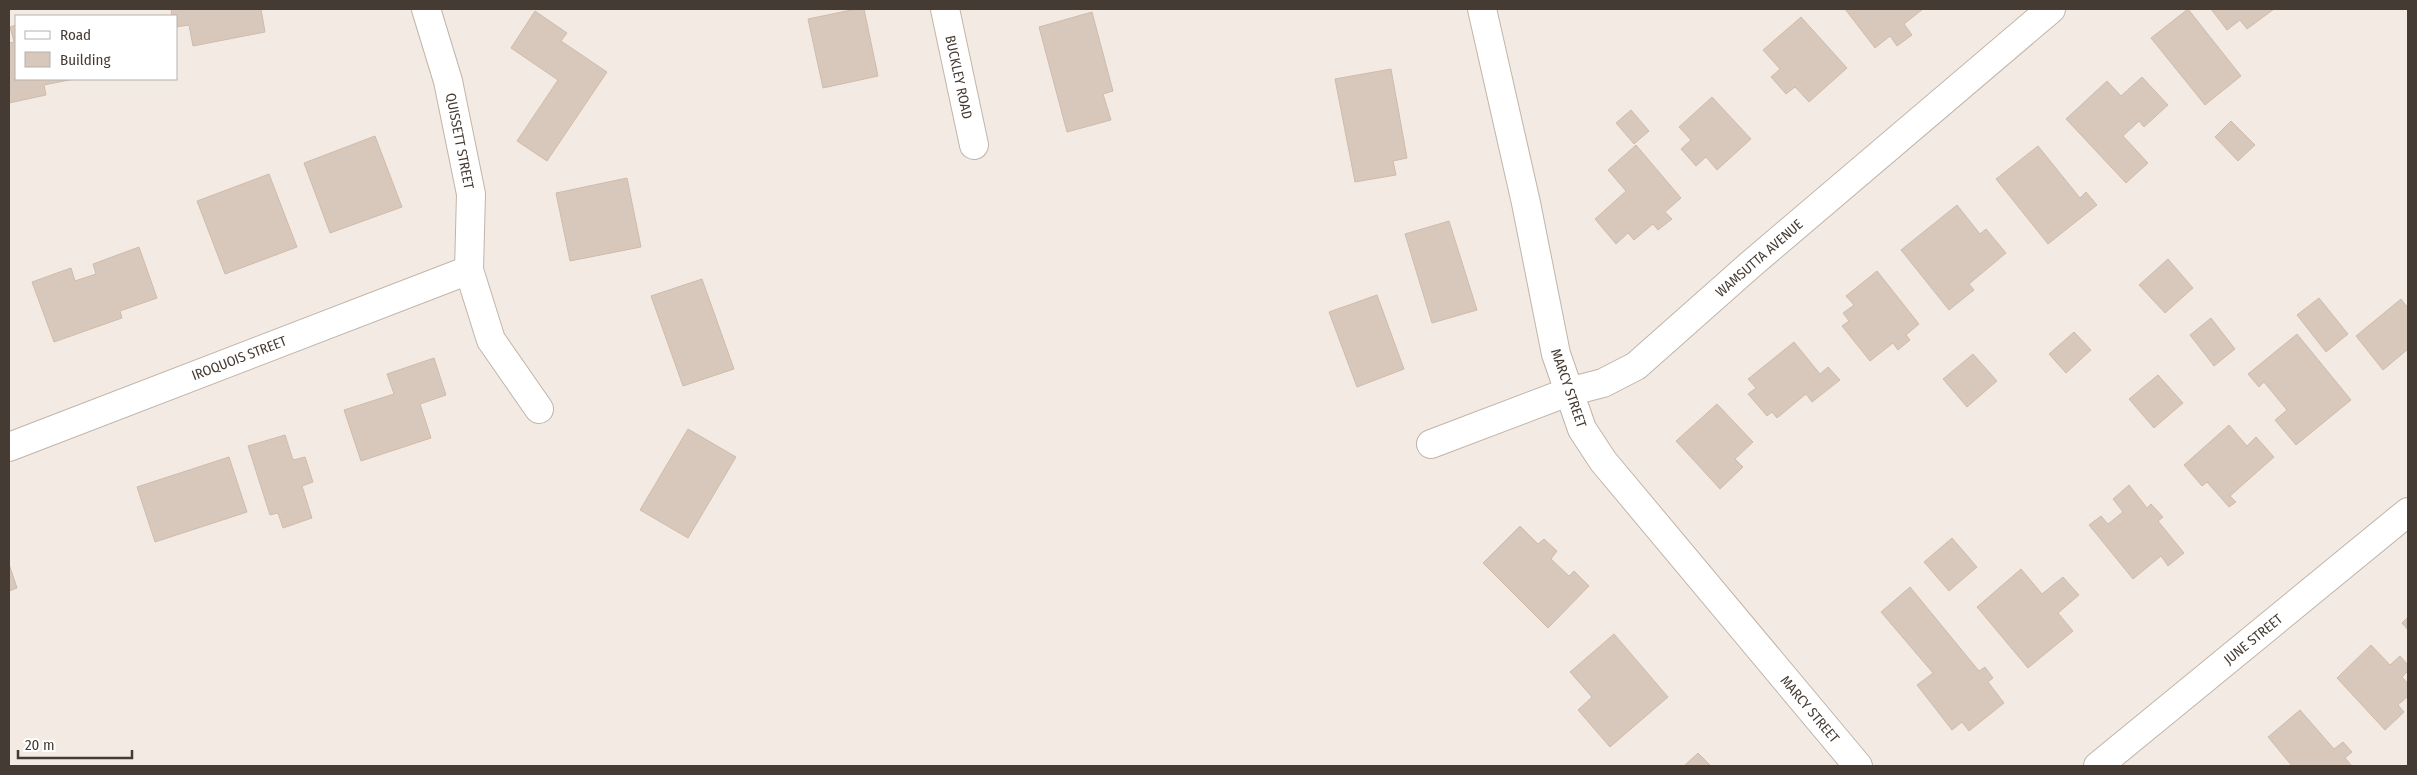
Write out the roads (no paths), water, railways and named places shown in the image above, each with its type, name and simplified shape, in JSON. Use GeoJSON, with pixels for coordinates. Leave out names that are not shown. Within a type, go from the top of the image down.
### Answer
{"type":"FeatureCollection","features":[{"type":"Feature","properties":{"kind":"street","name":"QUISSETT STREET"},"geometry":{"type":"LineString","coordinates":[[426,9],[448,81],[471,194],[469,270],[491,340],[538,409]]}},
{"type":"Feature","properties":{"kind":"street","name":"BUCKLEY ROAD"},"geometry":{"type":"LineString","coordinates":[[945,9],[974,144]]}},
{"type":"Feature","properties":{"kind":"street","name":"MARCY STREET"},"geometry":{"type":"LineString","coordinates":[[1482,9],[1526,202],[1556,354],[1582,429],[1602,461],[1858,766]]}},
{"type":"Feature","properties":{"kind":"street","name":"WAMSUTTA AVENUE"},"geometry":{"type":"LineString","coordinates":[[1431,444],[1568,392],[1603,383],[1636,366],[1750,265],[2051,9]]}},
{"type":"Feature","properties":{"kind":"street","name":"IROQUOIS STREET"},"geometry":{"type":"LineString","coordinates":[[9,447],[469,270]]}},
{"type":"Feature","properties":{"kind":"street","name":"JUNE STREET"},"geometry":{"type":"LineString","coordinates":[[2098,766],[2408,512]]}}]}
